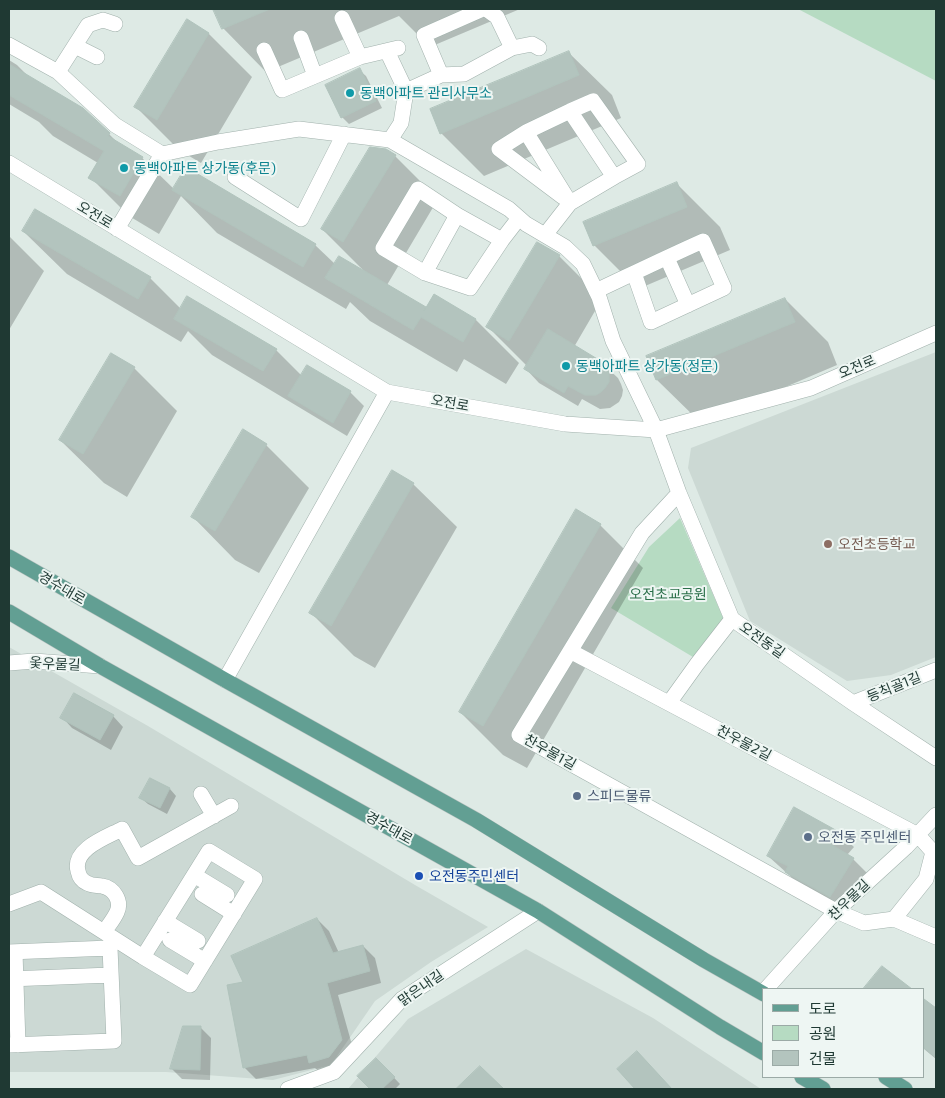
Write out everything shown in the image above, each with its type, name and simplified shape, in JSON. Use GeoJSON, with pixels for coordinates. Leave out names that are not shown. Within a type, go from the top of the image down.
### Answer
{"type":"FeatureCollection","features":[{"type":"Feature","properties":{"kind":"main road","name":"경수대로"},"geometry":{"type":"LineString","coordinates":[[9,557],[224,680],[476,820],[704,960],[762,991]]}},
{"type":"Feature","properties":{"kind":"main road","name":"경수대로"},"geometry":{"type":"LineString","coordinates":[[9,612],[100,666],[538,911],[762,1053]]}},
{"type":"Feature","properties":{"kind":"main road"},"geometry":{"type":"LineString","coordinates":[[804,1078],[823,1089]]}},
{"type":"Feature","properties":{"kind":"main road"},"geometry":{"type":"LineString","coordinates":[[888,1078],[905,1089]]}},
{"type":"Feature","properties":{"kind":"street"},"geometry":{"type":"LineString","coordinates":[[441,75],[424,35],[484,9],[497,17],[512,48]]}},
{"type":"Feature","properties":{"kind":"street"},"geometry":{"type":"LineString","coordinates":[[342,18],[360,57]]}},
{"type":"Feature","properties":{"kind":"street"},"geometry":{"type":"LineString","coordinates":[[58,72],[88,25],[103,20],[115,24]]}},
{"type":"Feature","properties":{"kind":"street"},"geometry":{"type":"LineString","coordinates":[[301,38],[315,76]]}},
{"type":"Feature","properties":{"kind":"street"},"geometry":{"type":"LineString","coordinates":[[406,91],[441,75],[464,74],[512,48],[532,44],[540,48]]}},
{"type":"Feature","properties":{"kind":"street"},"geometry":{"type":"LineString","coordinates":[[9,45],[58,72],[115,125],[162,154],[218,142],[299,129],[390,140],[401,123],[406,91],[393,50],[360,57],[282,90],[264,50]]}},
{"type":"Feature","properties":{"kind":"street"},"geometry":{"type":"LineString","coordinates":[[75,46],[97,57]]}},
{"type":"Feature","properties":{"kind":"street"},"geometry":{"type":"LineString","coordinates":[[545,235],[570,203],[638,164],[593,101],[526,132],[499,149],[570,203]]}},
{"type":"Feature","properties":{"kind":"street"},"geometry":{"type":"LineString","coordinates":[[570,111],[614,177]]}},
{"type":"Feature","properties":{"kind":"street"},"geometry":{"type":"LineString","coordinates":[[526,132],[570,203]]}},
{"type":"Feature","properties":{"kind":"street"},"geometry":{"type":"LineString","coordinates":[[235,177],[301,219],[344,134]]}},
{"type":"Feature","properties":{"kind":"street","name":"오전동길"},"geometry":{"type":"LineString","coordinates":[[390,140],[508,209],[526,224],[565,247],[583,264],[599,297],[613,341],[656,430],[679,492],[732,619],[936,758]]}},
{"type":"Feature","properties":{"kind":"street"},"geometry":{"type":"LineString","coordinates":[[117,229],[162,154]]}},
{"type":"Feature","properties":{"kind":"street","name":"오전로"},"geometry":{"type":"LineString","coordinates":[[9,163],[387,392],[565,424],[656,430],[811,388],[936,333]]}},
{"type":"Feature","properties":{"kind":"street"},"geometry":{"type":"LineString","coordinates":[[502,240],[457,215],[418,189],[383,248],[425,273],[470,288],[519,218]]}},
{"type":"Feature","properties":{"kind":"street"},"geometry":{"type":"LineString","coordinates":[[425,273],[457,215]]}},
{"type":"Feature","properties":{"kind":"street"},"geometry":{"type":"LineString","coordinates":[[596,291],[634,273],[703,241],[724,288],[651,322],[634,273]]}},
{"type":"Feature","properties":{"kind":"street"},"geometry":{"type":"LineString","coordinates":[[667,258],[688,305]]}},
{"type":"Feature","properties":{"kind":"street"},"geometry":{"type":"LineString","coordinates":[[224,680],[387,392]]}},
{"type":"Feature","properties":{"kind":"street","name":"찬우물1길"},"geometry":{"type":"LineString","coordinates":[[679,492],[642,533],[519,735],[836,911]]}},
{"type":"Feature","properties":{"kind":"street"},"geometry":{"type":"LineString","coordinates":[[669,703],[696,664],[732,619]]}},
{"type":"Feature","properties":{"kind":"street","name":"찬우물2길"},"geometry":{"type":"LineString","coordinates":[[570,651],[918,835]]}},
{"type":"Feature","properties":{"kind":"street","name":"옻우물길"},"geometry":{"type":"LineString","coordinates":[[9,663],[34,661],[100,666]]}},
{"type":"Feature","properties":{"kind":"street","name":"등칙골1길"},"geometry":{"type":"LineString","coordinates":[[853,703],[936,670]]}},
{"type":"Feature","properties":{"kind":"street"},"geometry":{"type":"LineString","coordinates":[[201,794],[214,816]]}},
{"type":"Feature","properties":{"kind":"street"},"geometry":{"type":"LineString","coordinates":[[104,932],[117,912],[118,901],[115,893],[110,889],[88,884],[81,879],[76,866],[78,857],[85,850],[122,829],[138,858],[231,806]]}},
{"type":"Feature","properties":{"kind":"street","name":"찬우물길"},"geometry":{"type":"LineString","coordinates":[[768,988],[836,911],[906,847],[936,815]]}},
{"type":"Feature","properties":{"kind":"street"},"geometry":{"type":"LineString","coordinates":[[894,919],[931,882],[933,852],[918,835]]}},
{"type":"Feature","properties":{"kind":"street"},"geometry":{"type":"LineString","coordinates":[[9,904],[41,892],[143,957],[190,985],[255,880],[209,851],[143,957]]}},
{"type":"Feature","properties":{"kind":"street"},"geometry":{"type":"LineString","coordinates":[[194,875],[234,914]]}},
{"type":"Feature","properties":{"kind":"street","name":"맑은내길"},"geometry":{"type":"LineString","coordinates":[[288,1089],[334,1072],[402,999],[538,911]]}},
{"type":"Feature","properties":{"kind":"street"},"geometry":{"type":"LineString","coordinates":[[836,911],[864,923],[894,919],[936,937]]}},
{"type":"Feature","properties":{"kind":"street"},"geometry":{"type":"LineString","coordinates":[[165,921],[205,961]]}},
{"type":"Feature","properties":{"kind":"street"},"geometry":{"type":"LineString","coordinates":[[110,948],[112,975],[114,1041],[13,1045],[12,952],[110,948]]}},
{"type":"Feature","properties":{"kind":"street"},"geometry":{"type":"LineString","coordinates":[[12,979],[112,975]]}},
{"type":"Feature","properties":{"kind":"shaded area","name":"오전초등학교"},"geometry":{"type":"Polygon","coordinates":[[[936,352],[936,657],[891,675],[847,681],[750,621],[688,468],[691,448],[936,352]]]}},
{"type":"Feature","properties":{"kind":"shaded area"},"geometry":{"type":"Polygon","coordinates":[[[9,647],[148,726],[488,927],[431,962],[375,1001],[331,1065],[273,1080],[166,1072],[9,1072],[9,647]]]}},
{"type":"Feature","properties":{"kind":"shaded area"},"geometry":{"type":"Polygon","coordinates":[[[526,949],[653,1018],[761,1089],[348,1089],[408,1019],[526,949]]]}},
{"type":"Feature","properties":{"kind":"green space"},"geometry":{"type":"Polygon","coordinates":[[[798,9],[936,9],[936,81],[798,9]]]}},
{"type":"Feature","properties":{"kind":"green space","name":"오전초교공원"},"geometry":{"type":"Polygon","coordinates":[[[680,518],[724,620],[693,657],[611,608],[649,547],[680,518]]]}},
{"type":"Feature","properties":{"kind":"building"},"geometry":{"type":"Polygon","coordinates":[[[213,9],[270,9],[222,29],[213,9]]]}},
{"type":"Feature","properties":{"kind":"building"},"geometry":{"type":"Polygon","coordinates":[[[187,19],[209,33],[157,120],[134,107],[187,19]]]}},
{"type":"Feature","properties":{"kind":"building"},"geometry":{"type":"Polygon","coordinates":[[[569,51],[579,75],[440,134],[430,109],[569,51]]]}},
{"type":"Feature","properties":{"kind":"building"},"geometry":{"type":"Polygon","coordinates":[[[9,64],[83,108],[110,133],[108,136],[143,157],[120,196],[88,178],[104,151],[9,95],[9,64]]]}},
{"type":"Feature","properties":{"kind":"building","name":"동백아파트 관리사무소"},"geometry":{"type":"Polygon","coordinates":[[[360,68],[376,101],[341,118],[325,85],[360,68]]]}},
{"type":"Feature","properties":{"kind":"building"},"geometry":{"type":"Polygon","coordinates":[[[370,147],[386,149],[396,155],[343,242],[321,229],[370,147]]]}},
{"type":"Feature","properties":{"kind":"building"},"geometry":{"type":"Polygon","coordinates":[[[186,167],[316,244],[303,267],[172,190],[186,167]]]}},
{"type":"Feature","properties":{"kind":"building"},"geometry":{"type":"Polygon","coordinates":[[[677,182],[687,207],[593,246],[583,222],[677,182]]]}},
{"type":"Feature","properties":{"kind":"building"},"geometry":{"type":"Polygon","coordinates":[[[35,209],[151,277],[138,299],[22,231],[35,209]]]}},
{"type":"Feature","properties":{"kind":"building"},"geometry":{"type":"Polygon","coordinates":[[[537,242],[560,255],[509,341],[486,327],[537,242]]]}},
{"type":"Feature","properties":{"kind":"building"},"geometry":{"type":"Polygon","coordinates":[[[339,256],[426,307],[424,311],[434,294],[476,319],[463,342],[421,317],[413,330],[325,278],[339,256]]]}},
{"type":"Feature","properties":{"kind":"building"},"geometry":{"type":"Polygon","coordinates":[[[187,296],[277,349],[263,371],[174,319],[187,296]]]}},
{"type":"Feature","properties":{"kind":"building"},"geometry":{"type":"Polygon","coordinates":[[[785,298],[795,322],[656,380],[646,356],[785,298]]]}},
{"type":"Feature","properties":{"kind":"building","name":"동백아파트 상가동(정문)"},"geometry":{"type":"Polygon","coordinates":[[[548,329],[604,363],[608,368],[609,382],[601,392],[596,395],[585,395],[568,386],[564,393],[524,369],[548,329]]]}},
{"type":"Feature","properties":{"kind":"building"},"geometry":{"type":"Polygon","coordinates":[[[111,353],[135,367],[83,454],[59,440],[111,353]]]}},
{"type":"Feature","properties":{"kind":"building"},"geometry":{"type":"Polygon","coordinates":[[[307,365],[351,391],[333,423],[288,396],[307,365]]]}},
{"type":"Feature","properties":{"kind":"building"},"geometry":{"type":"Polygon","coordinates":[[[243,429],[267,444],[215,531],[191,517],[243,429]]]}},
{"type":"Feature","properties":{"kind":"building"},"geometry":{"type":"Polygon","coordinates":[[[392,470],[414,483],[331,626],[309,613],[392,470]]]}},
{"type":"Feature","properties":{"kind":"building"},"geometry":{"type":"Polygon","coordinates":[[[576,509],[601,524],[483,726],[459,712],[576,509]]]}},
{"type":"Feature","properties":{"kind":"building"},"geometry":{"type":"Polygon","coordinates":[[[74,693],[114,715],[100,740],[60,718],[74,693]]]}},
{"type":"Feature","properties":{"kind":"building"},"geometry":{"type":"Polygon","coordinates":[[[150,778],[170,788],[160,808],[139,798],[150,778]]]}},
{"type":"Feature","properties":{"kind":"building","name":"오전동 주민센터"},"geometry":{"type":"Polygon","coordinates":[[[794,807],[841,833],[830,844],[854,858],[830,897],[785,872],[788,866],[767,856],[794,807]]]}},
{"type":"Feature","properties":{"kind":"building"},"geometry":{"type":"Polygon","coordinates":[[[317,918],[333,953],[363,945],[370,971],[327,983],[342,1040],[329,1057],[309,1063],[307,1055],[243,1068],[227,985],[243,982],[231,956],[317,918]]]}},
{"type":"Feature","properties":{"kind":"building"},"geometry":{"type":"Polygon","coordinates":[[[882,966],[911,988],[864,988],[882,966]]]}},
{"type":"Feature","properties":{"kind":"building"},"geometry":{"type":"Polygon","coordinates":[[[925,1000],[936,1008],[936,1058],[925,1049],[925,1000]]]}},
{"type":"Feature","properties":{"kind":"building"},"geometry":{"type":"Polygon","coordinates":[[[183,1026],[201,1026],[200,1070],[170,1069],[183,1026]]]}},
{"type":"Feature","properties":{"kind":"building"},"geometry":{"type":"Polygon","coordinates":[[[637,1051],[672,1089],[635,1089],[617,1069],[637,1051]]]}},
{"type":"Feature","properties":{"kind":"building"},"geometry":{"type":"Polygon","coordinates":[[[376,1058],[395,1077],[382,1089],[370,1089],[357,1076],[376,1058]]]}},
{"type":"Feature","properties":{"kind":"building"},"geometry":{"type":"Polygon","coordinates":[[[480,1066],[504,1089],[456,1089],[480,1066]]]}},
{"type":"Feature","properties":{"kind":"place","name":"동백아파트 관리사무소"},"geometry":{"type":"Point","coordinates":[350,93]}},
{"type":"Feature","properties":{"kind":"place","name":"동백아파트 상가동(후문)"},"geometry":{"type":"Point","coordinates":[124,168]}},
{"type":"Feature","properties":{"kind":"place","name":"동백아파트 상가동(정문)"},"geometry":{"type":"Point","coordinates":[566,366]}},
{"type":"Feature","properties":{"kind":"place","name":"오전초등학교"},"geometry":{"type":"Point","coordinates":[828,544]}},
{"type":"Feature","properties":{"kind":"place","name":"스피드물류"},"geometry":{"type":"Point","coordinates":[577,796]}},
{"type":"Feature","properties":{"kind":"place","name":"오전동 주민센터"},"geometry":{"type":"Point","coordinates":[808,837]}},
{"type":"Feature","properties":{"kind":"place","name":"오전동주민센터"},"geometry":{"type":"Point","coordinates":[419,876]}}]}
